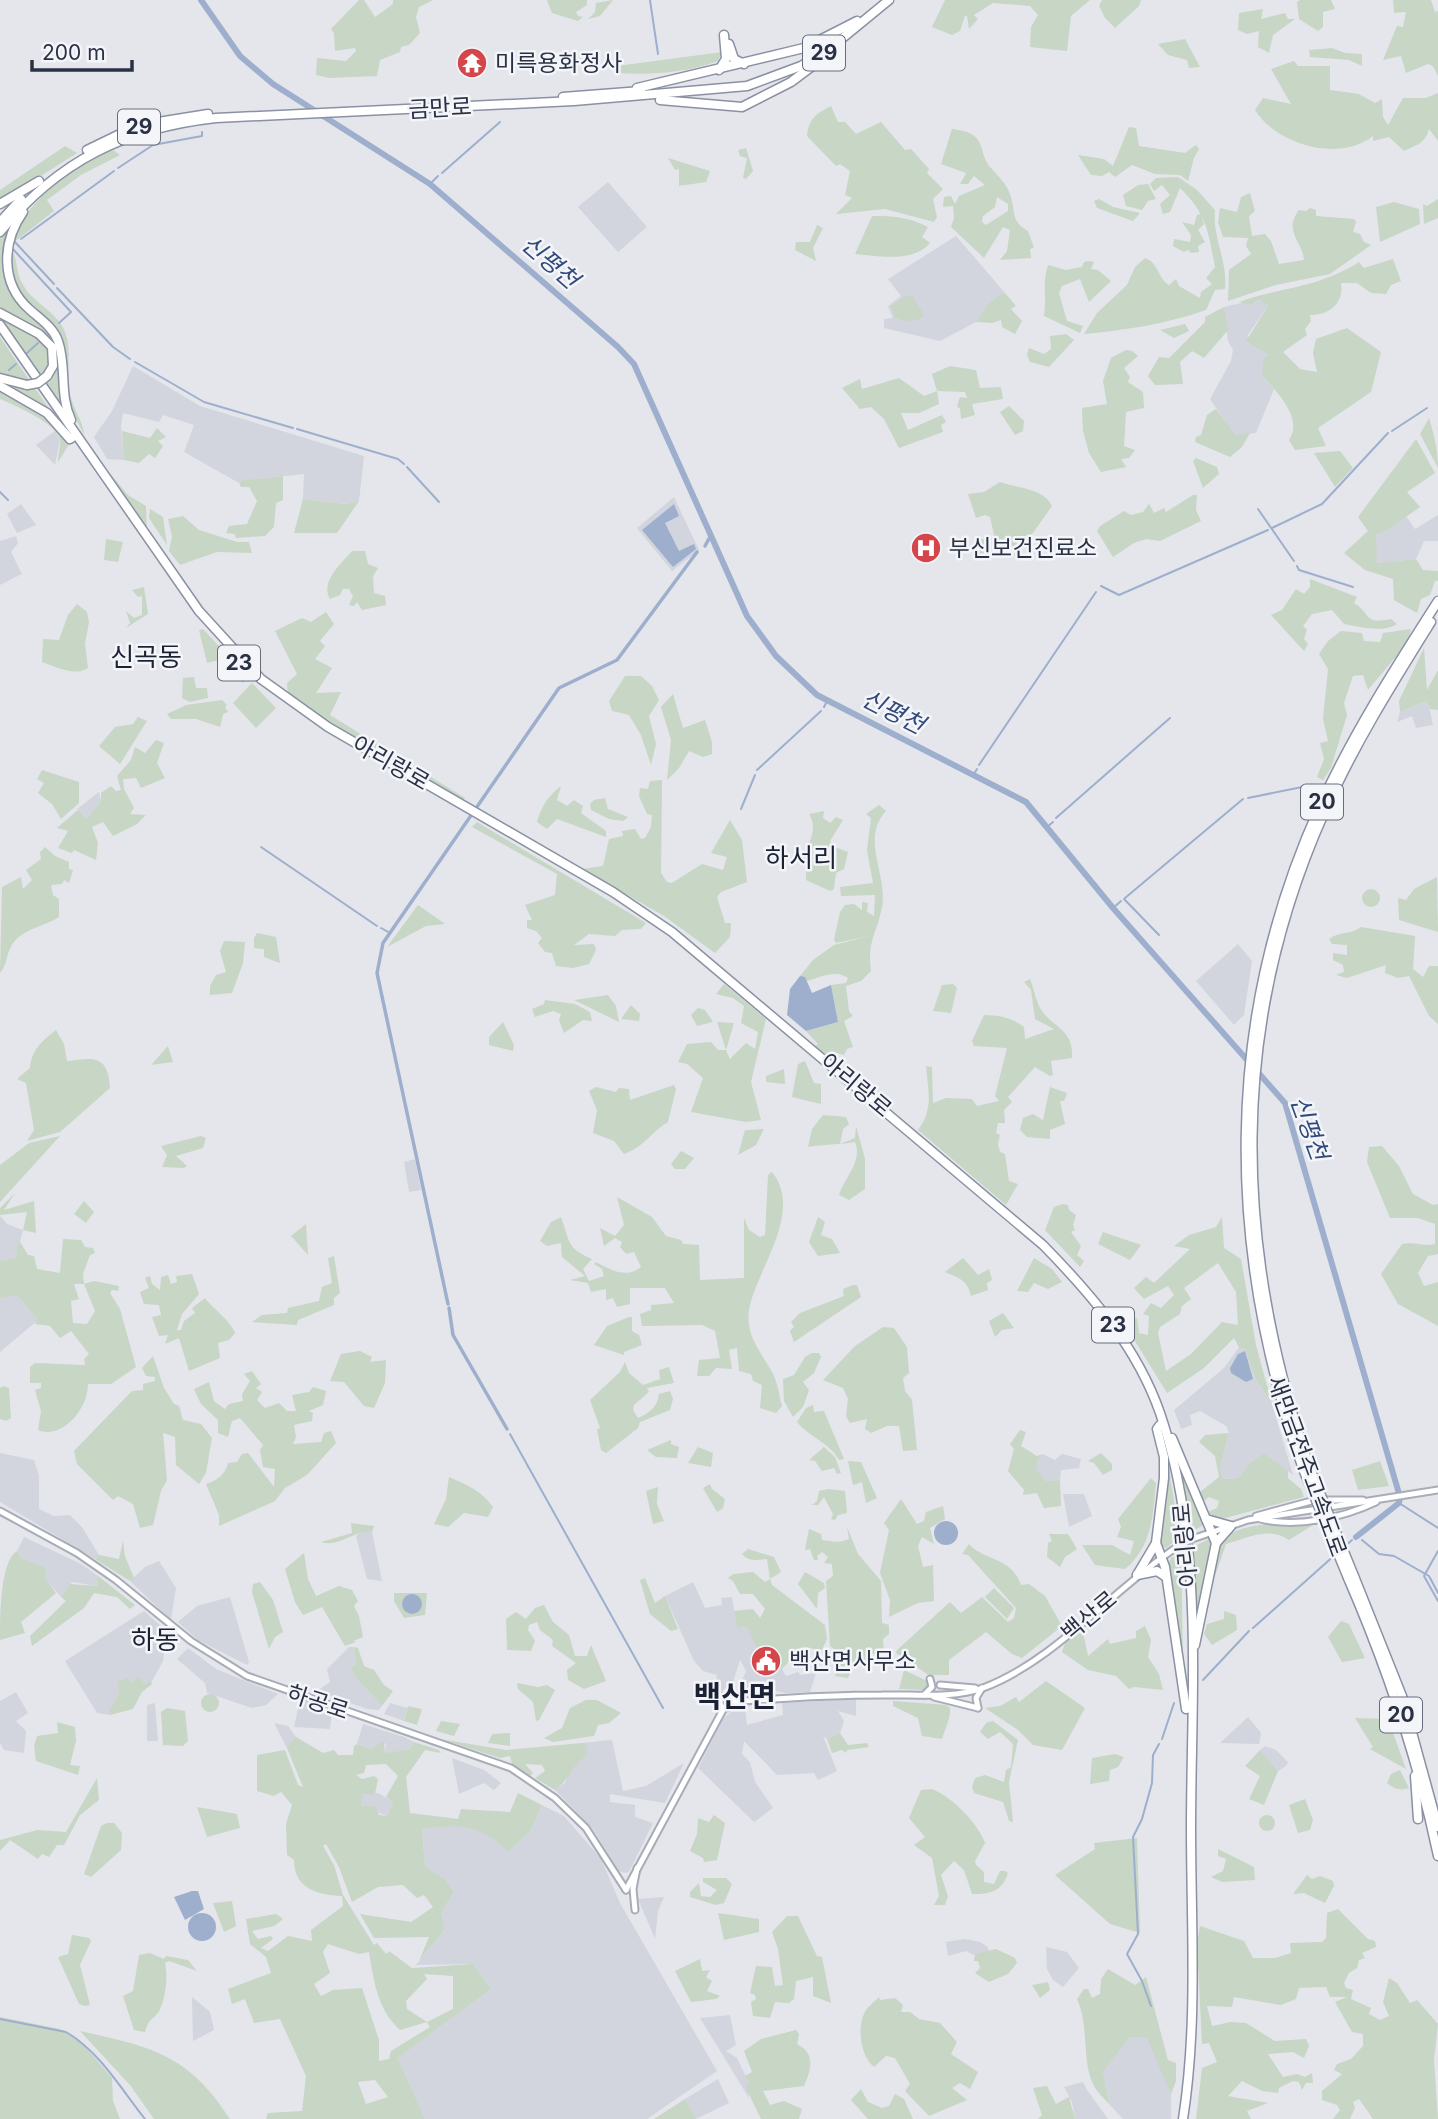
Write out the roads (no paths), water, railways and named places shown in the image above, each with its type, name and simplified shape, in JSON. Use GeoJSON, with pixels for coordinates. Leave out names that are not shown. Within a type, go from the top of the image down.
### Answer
{"type":"FeatureCollection","features":[{"type":"Feature","properties":{"kind":"highway","name":"금만로"},"geometry":{"type":"LineString","coordinates":[[857,25],[881,0]]}},
{"type":"Feature","properties":{"kind":"highway","name":"금만로"},"geometry":{"type":"LineString","coordinates":[[0,222],[39,181],[105,139],[155,122],[184,116],[555,100],[747,84],[801,66],[889,0]]}},
{"type":"Feature","properties":{"kind":"highway"},"geometry":{"type":"LineString","coordinates":[[609,95],[804,48],[857,25]]}},
{"type":"Feature","properties":{"kind":"highway"},"geometry":{"type":"LineString","coordinates":[[609,95],[742,107],[790,82],[835,49],[857,25]]}},
{"type":"Feature","properties":{"kind":"highway"},"geometry":{"type":"LineString","coordinates":[[719,70],[726,59],[724,35],[734,59],[744,64]]}},
{"type":"Feature","properties":{"kind":"highway","name":"금만로"},"geometry":{"type":"LineString","coordinates":[[0,232],[34,192],[57,175],[117,140],[158,127],[251,113]]}},
{"type":"Feature","properties":{"kind":"highway"},"geometry":{"type":"LineString","coordinates":[[0,386],[47,413],[70,439],[75,436],[64,400],[61,354],[57,338],[16,292],[8,272],[7,249],[13,229],[28,205],[58,178],[57,175]]}},
{"type":"Feature","properties":{"kind":"highway","name":"29"},"geometry":{"type":"LineString","coordinates":[[0,204],[39,181]]}},
{"type":"Feature","properties":{"kind":"highway"},"geometry":{"type":"LineString","coordinates":[[0,313],[39,334],[52,347],[52,366],[47,376],[38,383],[27,385],[0,378]]}},
{"type":"Feature","properties":{"kind":"highway","name":"아리랑로"},"geometry":{"type":"LineString","coordinates":[[0,325],[75,436]]}},
{"type":"Feature","properties":{"kind":"highway","name":"아리랑로"},"geometry":{"type":"LineString","coordinates":[[0,333],[199,611],[261,679],[328,727],[613,892],[690,946],[1043,1245],[1079,1282],[1117,1331],[1159,1411],[1175,1464],[1185,1516],[1191,1668],[1191,2032],[1181,2119]]}},
{"type":"Feature","properties":{"kind":"highway","name":"새만금전주고속도로"},"geometry":{"type":"LineString","coordinates":[[1438,601],[1359,728],[1318,809],[1285,897],[1258,1026],[1250,1106],[1258,1266],[1280,1376],[1306,1467],[1392,1687],[1412,1752],[1438,1856]]}},
{"type":"Feature","properties":{"kind":"highway","name":"새만금전주고속도로"},"geometry":{"type":"LineString","coordinates":[[1258,1026],[1288,909],[1325,810],[1364,732],[1438,610]]}},
{"type":"Feature","properties":{"kind":"highway","name":"아리랑로"},"geometry":{"type":"LineString","coordinates":[[485,820],[617,900],[710,968],[1042,1250],[1082,1291],[1135,1370],[1160,1425],[1174,1478],[1183,1537],[1187,2037],[1181,2119]]}},
{"type":"Feature","properties":{"kind":"highway"},"geometry":{"type":"LineString","coordinates":[[1159,1411],[1163,1413],[1216,1543]]}},
{"type":"Feature","properties":{"kind":"highway"},"geometry":{"type":"LineString","coordinates":[[1137,1575],[1156,1543],[1164,1478],[1164,1457],[1157,1429],[1160,1425]]}},
{"type":"Feature","properties":{"kind":"highway"},"geometry":{"type":"LineString","coordinates":[[1191,1668],[1216,1543],[1231,1526],[1204,1518]]}},
{"type":"Feature","properties":{"kind":"highway"},"geometry":{"type":"LineString","coordinates":[[1156,1543],[1163,1556],[1167,1578],[1186,1709]]}},
{"type":"Feature","properties":{"kind":"highway"},"geometry":{"type":"LineString","coordinates":[[1137,1575],[1157,1571],[1167,1578]]}},
{"type":"Feature","properties":{"kind":"highway","name":"새만금전주고속도로"},"geometry":{"type":"LineString","coordinates":[[1351,1577],[1379,1631],[1402,1696],[1424,1768],[1438,1827]]}},
{"type":"Feature","properties":{"kind":"highway"},"geometry":{"type":"LineString","coordinates":[[1412,1752],[1418,1819]]}},
{"type":"Feature","properties":{"kind":"main road","name":"백산로"},"geometry":{"type":"LineString","coordinates":[[732,1702],[819,1696],[957,1694],[982,1688],[1018,1670],[1048,1649],[1137,1575],[1192,1539],[1257,1518],[1438,1490]]}},
{"type":"Feature","properties":{"kind":"main road"},"geometry":{"type":"LineString","coordinates":[[1248,1520],[1303,1502],[1341,1498],[1370,1501]]}},
{"type":"Feature","properties":{"kind":"main road"},"geometry":{"type":"LineString","coordinates":[[1257,1518],[1284,1523],[1327,1518],[1354,1512],[1381,1499]]}},
{"type":"Feature","properties":{"kind":"main road","name":"하공로"},"geometry":{"type":"LineString","coordinates":[[0,1511],[77,1553],[116,1580],[191,1641],[247,1676],[511,1768],[555,1798],[586,1828],[626,1890],[632,1874]]}},
{"type":"Feature","properties":{"kind":"main road"},"geometry":{"type":"LineString","coordinates":[[924,1695],[932,1687],[930,1679]]}},
{"type":"Feature","properties":{"kind":"main road"},"geometry":{"type":"LineString","coordinates":[[924,1695],[978,1708],[975,1699],[982,1688],[940,1685]]}},
{"type":"Feature","properties":{"kind":"main road"},"geometry":{"type":"LineString","coordinates":[[722,1696],[729,1696],[732,1702],[729,1707],[723,1707],[719,1702],[722,1696]]}},
{"type":"Feature","properties":{"kind":"main road"},"geometry":{"type":"LineString","coordinates":[[615,1871],[624,1876],[632,1874],[723,1707]]}},
{"type":"Feature","properties":{"kind":"main road"},"geometry":{"type":"LineString","coordinates":[[635,1910],[633,1888],[639,1862]]}},
{"type":"Feature","properties":{"kind":"water"},"geometry":{"type":"Polygon","coordinates":[[[674,504],[679,516],[665,523],[679,551],[694,544],[696,549],[673,567],[642,530],[674,504]]]}},
{"type":"Feature","properties":{"kind":"water"},"geometry":{"type":"Polygon","coordinates":[[[800,976],[805,977],[812,993],[831,985],[838,1022],[806,1031],[787,1015],[790,989],[800,976]]]}},
{"type":"Feature","properties":{"kind":"water"},"geometry":{"type":"Polygon","coordinates":[[[1245,1351],[1253,1379],[1246,1382],[1231,1373],[1230,1368],[1238,1354],[1245,1351]]]}},
{"type":"Feature","properties":{"kind":"water"},"geometry":{"type":"Polygon","coordinates":[[[946,1521],[957,1528],[958,1533],[951,1544],[946,1545],[935,1538],[934,1533],[941,1522],[946,1521]]]}},
{"type":"Feature","properties":{"kind":"water"},"geometry":{"type":"Polygon","coordinates":[[[412,1594],[419,1597],[422,1604],[419,1611],[412,1614],[405,1611],[402,1604],[405,1597],[412,1594]]]}},
{"type":"Feature","properties":{"kind":"water"},"geometry":{"type":"Polygon","coordinates":[[[198,1891],[204,1909],[185,1920],[174,1897],[198,1891]]]}},
{"type":"Feature","properties":{"kind":"water"},"geometry":{"type":"Polygon","coordinates":[[[202,1913],[212,1917],[216,1927],[212,1937],[202,1941],[192,1937],[188,1927],[192,1917],[202,1913]]]}},
{"type":"Feature","properties":{"kind":"waterway","name":"신평천"},"geometry":{"type":"LineString","coordinates":[[201,0],[240,56],[273,84],[430,184],[618,347],[634,364],[747,616],[776,656],[817,695],[1026,802],[1113,908],[1285,1103],[1400,1497],[1399,1503],[1356,1537]]}},
{"type":"Feature","properties":{"kind":"waterway"},"geometry":{"type":"LineString","coordinates":[[650,0],[658,54]]}},
{"type":"Feature","properties":{"kind":"waterway"},"geometry":{"type":"LineString","coordinates":[[442,173],[500,122]]}},
{"type":"Feature","properties":{"kind":"waterway"},"geometry":{"type":"LineString","coordinates":[[118,168],[153,145],[202,136],[202,132]]}},
{"type":"Feature","properties":{"kind":"waterway"},"geometry":{"type":"LineString","coordinates":[[21,239],[114,171]]}},
{"type":"Feature","properties":{"kind":"waterway"},"geometry":{"type":"LineString","coordinates":[[430,184],[438,176]]}},
{"type":"Feature","properties":{"kind":"waterway"},"geometry":{"type":"LineString","coordinates":[[14,241],[54,284]]}},
{"type":"Feature","properties":{"kind":"waterway"},"geometry":{"type":"LineString","coordinates":[[11,247],[71,312],[59,323]]}},
{"type":"Feature","properties":{"kind":"waterway"},"geometry":{"type":"LineString","coordinates":[[57,288],[113,347],[130,359]]}},
{"type":"Feature","properties":{"kind":"waterway"},"geometry":{"type":"LineString","coordinates":[[26,354],[38,343]]}},
{"type":"Feature","properties":{"kind":"waterway"},"geometry":{"type":"LineString","coordinates":[[135,362],[204,402],[293,428]]}},
{"type":"Feature","properties":{"kind":"waterway"},"geometry":{"type":"LineString","coordinates":[[9,370],[16,364]]}},
{"type":"Feature","properties":{"kind":"waterway"},"geometry":{"type":"LineString","coordinates":[[1392,431],[1427,408]]}},
{"type":"Feature","properties":{"kind":"waterway"},"geometry":{"type":"LineString","coordinates":[[297,429],[398,459],[404,464]]}},
{"type":"Feature","properties":{"kind":"waterway"},"geometry":{"type":"LineString","coordinates":[[1272,528],[1322,504],[1388,433]]}},
{"type":"Feature","properties":{"kind":"waterway"},"geometry":{"type":"LineString","coordinates":[[407,467],[439,502]]}},
{"type":"Feature","properties":{"kind":"waterway"},"geometry":{"type":"LineString","coordinates":[[0,492],[8,500]]}},
{"type":"Feature","properties":{"kind":"waterway"},"geometry":{"type":"LineString","coordinates":[[1258,509],[1294,561]]}},
{"type":"Feature","properties":{"kind":"waterway"},"geometry":{"type":"LineString","coordinates":[[1101,586],[1119,595],[1268,530]]}},
{"type":"Feature","properties":{"kind":"waterway"},"geometry":{"type":"LineString","coordinates":[[705,546],[711,535]]}},
{"type":"Feature","properties":{"kind":"waterway"},"geometry":{"type":"LineString","coordinates":[[448,1304],[377,973],[383,943],[559,688],[617,660],[697,552]]}},
{"type":"Feature","properties":{"kind":"waterway"},"geometry":{"type":"LineString","coordinates":[[1297,566],[1299,570],[1353,587]]}},
{"type":"Feature","properties":{"kind":"waterway"},"geometry":{"type":"LineString","coordinates":[[979,765],[1096,592]]}},
{"type":"Feature","properties":{"kind":"waterway"},"geometry":{"type":"LineString","coordinates":[[824,707],[827,701]]}},
{"type":"Feature","properties":{"kind":"waterway"},"geometry":{"type":"LineString","coordinates":[[757,770],[821,711]]}},
{"type":"Feature","properties":{"kind":"waterway"},"geometry":{"type":"LineString","coordinates":[[1056,818],[1170,718]]}},
{"type":"Feature","properties":{"kind":"waterway"},"geometry":{"type":"LineString","coordinates":[[974,774],[977,769]]}},
{"type":"Feature","properties":{"kind":"waterway"},"geometry":{"type":"LineString","coordinates":[[741,809],[755,775]]}},
{"type":"Feature","properties":{"kind":"waterway"},"geometry":{"type":"LineString","coordinates":[[1248,798],[1307,786]]}},
{"type":"Feature","properties":{"kind":"waterway"},"geometry":{"type":"LineString","coordinates":[[1125,898],[1243,799]]}},
{"type":"Feature","properties":{"kind":"waterway"},"geometry":{"type":"LineString","coordinates":[[1047,827],[1053,822]]}},
{"type":"Feature","properties":{"kind":"waterway"},"geometry":{"type":"LineString","coordinates":[[261,847],[377,926]]}},
{"type":"Feature","properties":{"kind":"waterway"},"geometry":{"type":"LineString","coordinates":[[1124,899],[1159,935]]}},
{"type":"Feature","properties":{"kind":"waterway"},"geometry":{"type":"LineString","coordinates":[[1113,908],[1121,901]]}},
{"type":"Feature","properties":{"kind":"waterway"},"geometry":{"type":"LineString","coordinates":[[381,928],[390,933]]}},
{"type":"Feature","properties":{"kind":"waterway"},"geometry":{"type":"LineString","coordinates":[[449,1308],[453,1335],[507,1429]]}},
{"type":"Feature","properties":{"kind":"waterway"},"geometry":{"type":"LineString","coordinates":[[510,1434],[663,1708]]}},
{"type":"Feature","properties":{"kind":"waterway"},"geometry":{"type":"LineString","coordinates":[[1399,1503],[1438,1528]]}},
{"type":"Feature","properties":{"kind":"waterway"},"geometry":{"type":"LineString","coordinates":[[1345,1546],[1352,1540]]}},
{"type":"Feature","properties":{"kind":"waterway"},"geometry":{"type":"LineString","coordinates":[[1362,1540],[1379,1554],[1394,1556],[1429,1576],[1438,1593]]}},
{"type":"Feature","properties":{"kind":"waterway"},"geometry":{"type":"LineString","coordinates":[[1438,1551],[1424,1576],[1438,1601]]}},
{"type":"Feature","properties":{"kind":"waterway"},"geometry":{"type":"LineString","coordinates":[[1253,1628],[1336,1554]]}},
{"type":"Feature","properties":{"kind":"waterway"},"geometry":{"type":"LineString","coordinates":[[1203,1680],[1249,1631]]}},
{"type":"Feature","properties":{"kind":"waterway"},"geometry":{"type":"LineString","coordinates":[[1162,1739],[1174,1703]]}},
{"type":"Feature","properties":{"kind":"waterway"},"geometry":{"type":"LineString","coordinates":[[1151,2006],[1142,1981],[1127,1954],[1138,1934],[1133,1837],[1142,1819],[1152,1783],[1153,1755],[1159,1744]]}},
{"type":"Feature","properties":{"kind":"waterway"},"geometry":{"type":"LineString","coordinates":[[0,2019],[66,2032],[78,2040],[109,2072],[145,2119]]}},
{"type":"Feature","properties":{"kind":"place","name":"미륵용화정사"},"geometry":{"type":"Point","coordinates":[472,63]}},
{"type":"Feature","properties":{"kind":"place","name":"부신보건진료소"},"geometry":{"type":"Point","coordinates":[926,548]}},
{"type":"Feature","properties":{"kind":"place","name":"백산면사무소"},"geometry":{"type":"Point","coordinates":[766,1661]}},
{"type":"Feature","properties":{"kind":"district","name":"신곡동"},"geometry":{"type":"Point","coordinates":[146,657]}},
{"type":"Feature","properties":{"kind":"district","name":"하서리"},"geometry":{"type":"Point","coordinates":[801,858]}},
{"type":"Feature","properties":{"kind":"district","name":"하동"},"geometry":{"type":"Point","coordinates":[155,1640]}},
{"type":"Feature","properties":{"kind":"district","name":"백산면"},"geometry":{"type":"Point","coordinates":[735,1697]}}]}
